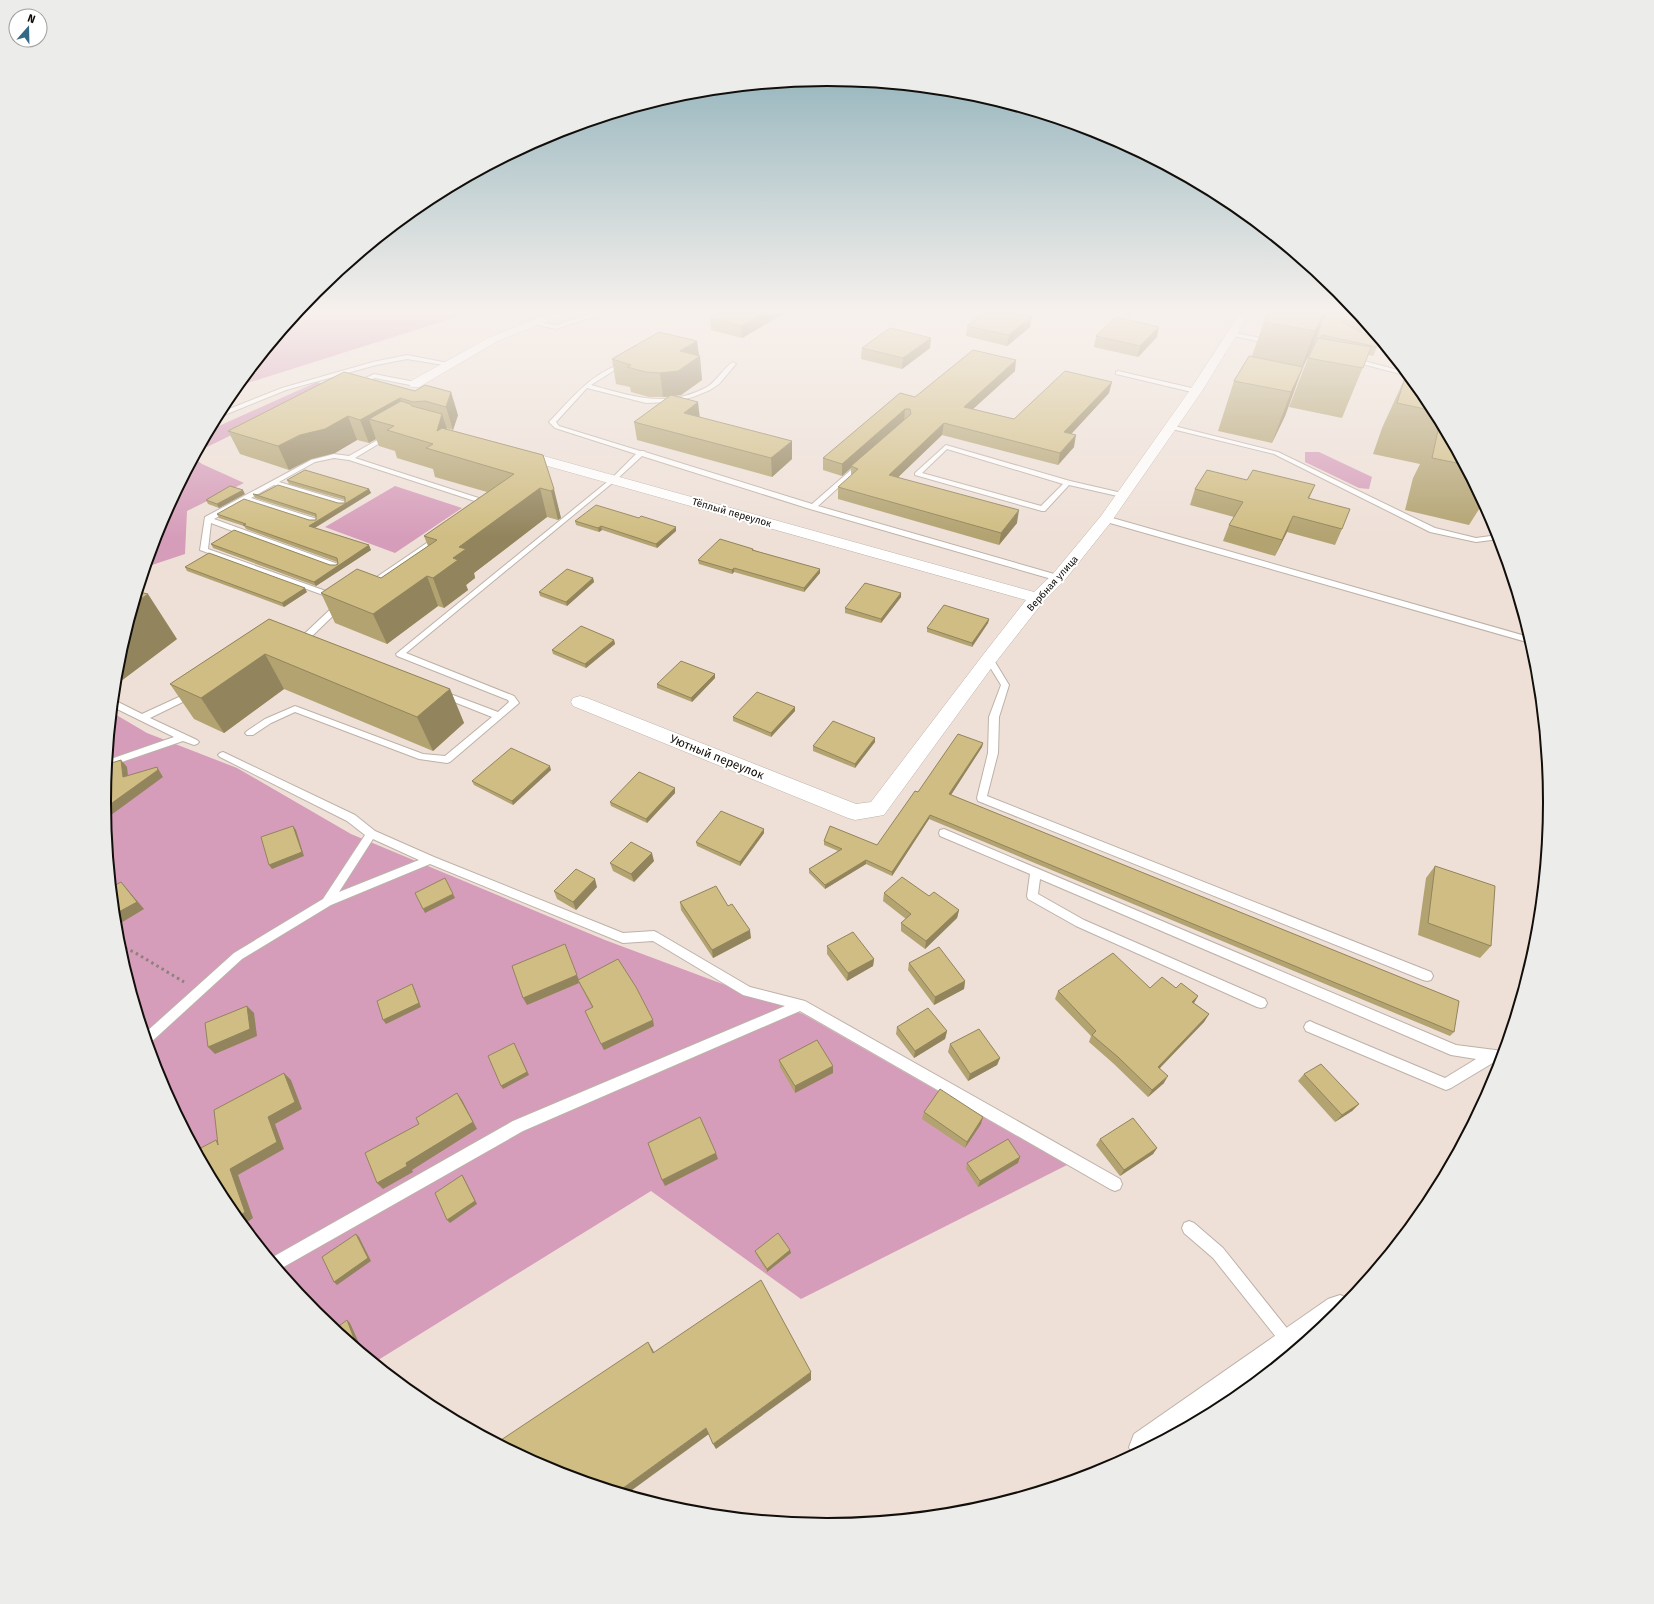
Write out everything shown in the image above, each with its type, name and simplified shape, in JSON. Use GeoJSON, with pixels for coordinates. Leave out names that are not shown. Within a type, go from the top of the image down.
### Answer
{"type":"FeatureCollection","features":[{"type":"Feature","properties":{"kind":"main road"},"geometry":{"type":"LineString","coordinates":[[1175,1428],[1299,1340]]}},
{"type":"Feature","properties":{"kind":"street","name":"Вербная улица"},"geometry":{"type":"LineString","coordinates":[[855,812],[877,809],[989,659],[1037,598],[1058,578],[1106,519],[1196,390]]}},
{"type":"Feature","properties":{"kind":"street","name":"Тёплый переулок"},"geometry":{"type":"LineString","coordinates":[[502,449],[1037,598]]}},
{"type":"Feature","properties":{"kind":"street","name":"Уютный переулок"},"geometry":{"type":"LineString","coordinates":[[580,702],[855,812]]}},
{"type":"Feature","properties":{"kind":"lane"},"geometry":{"type":"LineString","coordinates":[[227,412],[288,388]]}},
{"type":"Feature","properties":{"kind":"lane"},"geometry":{"type":"LineString","coordinates":[[584,388],[552,422],[557,427],[642,452],[813,507],[1058,578]]}},
{"type":"Feature","properties":{"kind":"lane"},"geometry":{"type":"LineString","coordinates":[[593,388],[646,401],[668,400],[695,395],[709,388]]}},
{"type":"Feature","properties":{"kind":"lane"},"geometry":{"type":"LineString","coordinates":[[1186,388],[1196,390]]}},
{"type":"Feature","properties":{"kind":"lane"},"geometry":{"type":"LineString","coordinates":[[1170,427],[1276,453],[1433,530],[1476,540],[1492,538]]}},
{"type":"Feature","properties":{"kind":"lane"},"geometry":{"type":"LineString","coordinates":[[350,458],[396,432]]}},
{"type":"Feature","properties":{"kind":"lane"},"geometry":{"type":"LineString","coordinates":[[1068,483],[1042,509],[917,474],[946,447],[1068,483],[1122,495]]}},
{"type":"Feature","properties":{"kind":"lane"},"geometry":{"type":"LineString","coordinates":[[250,733],[268,721],[295,709],[422,757],[447,760],[514,703],[511,698],[400,654],[614,479],[642,452]]}},
{"type":"Feature","properties":{"kind":"lane"},"geometry":{"type":"LineString","coordinates":[[208,519],[313,461],[334,456],[350,458],[492,504],[486,508]]}},
{"type":"Feature","properties":{"kind":"lane"},"geometry":{"type":"LineString","coordinates":[[813,507],[866,460]]}},
{"type":"Feature","properties":{"kind":"lane"},"geometry":{"type":"LineString","coordinates":[[274,483],[343,504]]}},
{"type":"Feature","properties":{"kind":"lane"},"geometry":{"type":"LineString","coordinates":[[246,499],[314,521]]}},
{"type":"Feature","properties":{"kind":"lane"},"geometry":{"type":"LineString","coordinates":[[208,519],[335,566]]}},
{"type":"Feature","properties":{"kind":"lane"},"geometry":{"type":"LineString","coordinates":[[208,519],[204,550],[345,601],[306,641],[289,646]]}},
{"type":"Feature","properties":{"kind":"lane"},"geometry":{"type":"LineString","coordinates":[[1106,519],[1524,638]]}},
{"type":"Feature","properties":{"kind":"lane"},"geometry":{"type":"LineString","coordinates":[[364,588],[441,538]]}},
{"type":"Feature","properties":{"kind":"lane"},"geometry":{"type":"LineString","coordinates":[[989,659],[1005,685],[994,717],[993,753],[982,798],[1427,976]]}},
{"type":"Feature","properties":{"kind":"lane"},"geometry":{"type":"LineString","coordinates":[[142,718],[198,691]]}},
{"type":"Feature","properties":{"kind":"lane"},"geometry":{"type":"LineString","coordinates":[[434,691],[499,716]]}},
{"type":"Feature","properties":{"kind":"lane"},"geometry":{"type":"LineString","coordinates":[[118,705],[194,742]]}},
{"type":"Feature","properties":{"kind":"lane"},"geometry":{"type":"LineString","coordinates":[[113,762],[182,737]]}},
{"type":"Feature","properties":{"kind":"lane"},"geometry":{"type":"LineString","coordinates":[[223,755],[351,818],[371,834],[430,860],[623,938],[654,936],[747,991],[801,1005],[1115,1184]]}},
{"type":"Feature","properties":{"kind":"lane"},"geometry":{"type":"LineString","coordinates":[[944,832],[1455,1051],[1496,1056]]}},
{"type":"Feature","properties":{"kind":"lane"},"geometry":{"type":"LineString","coordinates":[[327,902],[371,834]]}},
{"type":"Feature","properties":{"kind":"lane"},"geometry":{"type":"LineString","coordinates":[[150,1036],[238,956],[327,902],[430,860]]}},
{"type":"Feature","properties":{"kind":"lane"},"geometry":{"type":"LineString","coordinates":[[1036,872],[1032,896],[1080,923],[1261,1003]]}},
{"type":"Feature","properties":{"kind":"lane"},"geometry":{"type":"LineString","coordinates":[[279,1262],[518,1126],[801,1005]]}},
{"type":"Feature","properties":{"kind":"lane"},"geometry":{"type":"LineString","coordinates":[[1310,1027],[1446,1084],[1495,1057]]}},
{"type":"Feature","properties":{"kind":"lane"},"geometry":{"type":"LineString","coordinates":[[1189,1228],[1218,1253],[1292,1345]]}},
{"type":"Feature","properties":{"kind":"path"},"geometry":{"type":"LineString","coordinates":[[127,949],[199,991]]}},
{"type":"Feature","properties":{"kind":"shaded area"},"geometry":{"type":"Polygon","coordinates":[[[304,388],[327,388],[207,447],[206,446],[218,426],[304,388]]]}},
{"type":"Feature","properties":{"kind":"shaded area"},"geometry":{"type":"Polygon","coordinates":[[[1305,452],[1319,452],[1372,477],[1369,489],[1359,488],[1305,462],[1305,452]]]}},
{"type":"Feature","properties":{"kind":"shaded area"},"geometry":{"type":"Polygon","coordinates":[[[198,461],[244,483],[187,511],[185,554],[152,565],[185,485],[198,461]]]}},
{"type":"Feature","properties":{"kind":"shaded area"},"geometry":{"type":"Polygon","coordinates":[[[395,486],[462,508],[395,553],[325,527],[395,486]]]}},
{"type":"Feature","properties":{"kind":"shaded area"},"geometry":{"type":"Polygon","coordinates":[[[116,715],[147,733],[237,768],[351,834],[605,940],[803,1014],[1067,1165],[801,1299],[651,1191],[379,1360],[355,1340],[321,1308],[289,1274],[259,1238],[232,1200],[207,1160],[185,1119],[149,1032],[135,987],[117,895],[111,802],[116,715]]]}},
{"type":"Feature","properties":{"kind":"building"},"geometry":{"type":"Polygon","coordinates":[[[313,388],[403,388],[415,391],[420,388],[436,388],[451,392],[446,407],[425,401],[413,402],[400,398],[360,420],[348,416],[325,429],[300,435],[278,446],[228,431],[313,388]]]}},
{"type":"Feature","properties":{"kind":"building"},"geometry":{"type":"Polygon","coordinates":[[[926,388],[985,388],[964,407],[1014,419],[1047,388],[1106,388],[1064,432],[1076,435],[1060,453],[944,423],[889,475],[1019,510],[1001,533],[838,487],[858,469],[851,466],[911,414],[910,409],[905,409],[842,464],[823,458],[900,393],[915,397],[926,388]]]}},
{"type":"Feature","properties":{"kind":"building"},"geometry":{"type":"Polygon","coordinates":[[[1270,388],[1293,388],[1291,392],[1270,388]]]}},
{"type":"Feature","properties":{"kind":"building"},"geometry":{"type":"Polygon","coordinates":[[[1402,388],[1411,388],[1425,409],[1397,403],[1402,388]]]}},
{"type":"Feature","properties":{"kind":"building"},"geometry":{"type":"Polygon","coordinates":[[[671,395],[698,402],[684,413],[792,441],[771,458],[634,422],[671,395]]]}},
{"type":"Feature","properties":{"kind":"building"},"geometry":{"type":"Polygon","coordinates":[[[401,401],[412,406],[442,414],[437,431],[442,428],[543,455],[554,489],[551,491],[540,488],[459,547],[466,549],[453,558],[458,560],[433,578],[427,576],[373,614],[321,593],[357,569],[381,578],[437,540],[424,536],[514,474],[426,448],[433,444],[387,430],[394,426],[369,419],[401,401]]]}},
{"type":"Feature","properties":{"kind":"building"},"geometry":{"type":"Polygon","coordinates":[[[1438,430],[1457,463],[1432,458],[1438,430]]]}},
{"type":"Feature","properties":{"kind":"building"},"geometry":{"type":"Polygon","coordinates":[[[305,470],[369,489],[309,526],[369,545],[314,582],[211,544],[234,530],[330,565],[338,564],[337,558],[243,525],[246,524],[217,514],[244,499],[309,520],[316,520],[316,514],[253,494],[259,495],[278,485],[338,503],[345,503],[345,497],[287,480],[305,470]]]}},
{"type":"Feature","properties":{"kind":"building"},"geometry":{"type":"Polygon","coordinates":[[[1207,470],[1247,480],[1253,470],[1315,485],[1308,498],[1350,509],[1342,529],[1293,516],[1282,540],[1229,525],[1243,502],[1195,489],[1207,470]]]}},
{"type":"Feature","properties":{"kind":"building"},"geometry":{"type":"Polygon","coordinates":[[[230,486],[243,490],[217,504],[206,500],[230,486]]]}},
{"type":"Feature","properties":{"kind":"building"},"geometry":{"type":"Polygon","coordinates":[[[596,505],[639,518],[641,516],[676,527],[656,544],[601,526],[598,528],[575,521],[596,505]]]}},
{"type":"Feature","properties":{"kind":"building"},"geometry":{"type":"Polygon","coordinates":[[[720,539],[753,549],[752,550],[820,569],[804,588],[734,568],[732,570],[698,560],[720,539]]]}},
{"type":"Feature","properties":{"kind":"building"},"geometry":{"type":"Polygon","coordinates":[[[209,553],[305,588],[282,603],[185,567],[209,553]]]}},
{"type":"Feature","properties":{"kind":"building"},"geometry":{"type":"Polygon","coordinates":[[[567,569],[593,578],[566,602],[539,592],[567,569]]]}},
{"type":"Feature","properties":{"kind":"building"},"geometry":{"type":"Polygon","coordinates":[[[865,583],[901,593],[881,619],[845,608],[865,583]]]}},
{"type":"Feature","properties":{"kind":"building"},"geometry":{"type":"Polygon","coordinates":[[[143,593],[148,594],[141,599],[143,593]]]}},
{"type":"Feature","properties":{"kind":"building"},"geometry":{"type":"Polygon","coordinates":[[[944,605],[989,619],[972,643],[927,628],[944,605]]]}},
{"type":"Feature","properties":{"kind":"building"},"geometry":{"type":"Polygon","coordinates":[[[269,619],[450,689],[417,717],[265,654],[201,698],[170,684],[269,619]]]}},
{"type":"Feature","properties":{"kind":"building"},"geometry":{"type":"Polygon","coordinates":[[[581,626],[614,640],[585,664],[552,650],[581,626]]]}},
{"type":"Feature","properties":{"kind":"building"},"geometry":{"type":"Polygon","coordinates":[[[681,661],[715,674],[691,698],[657,684],[681,661]]]}},
{"type":"Feature","properties":{"kind":"building"},"geometry":{"type":"Polygon","coordinates":[[[757,692],[795,707],[771,733],[733,717],[757,692]]]}},
{"type":"Feature","properties":{"kind":"building"},"geometry":{"type":"Polygon","coordinates":[[[833,721],[875,738],[855,764],[813,746],[833,721]]]}},
{"type":"Feature","properties":{"kind":"building"},"geometry":{"type":"Polygon","coordinates":[[[958,734],[983,743],[949,794],[1459,1001],[1454,1032],[930,815],[892,872],[866,860],[825,885],[809,869],[842,849],[824,841],[830,826],[877,845],[915,791],[918,792],[958,734]]]}},
{"type":"Feature","properties":{"kind":"building"},"geometry":{"type":"Polygon","coordinates":[[[511,748],[550,766],[512,801],[472,781],[511,748]]]}},
{"type":"Feature","properties":{"kind":"building"},"geometry":{"type":"Polygon","coordinates":[[[121,760],[123,777],[157,767],[158,770],[111,804],[113,763],[121,760]]]}},
{"type":"Feature","properties":{"kind":"building"},"geometry":{"type":"Polygon","coordinates":[[[639,772],[675,788],[646,819],[610,802],[639,772]]]}},
{"type":"Feature","properties":{"kind":"building"},"geometry":{"type":"Polygon","coordinates":[[[721,811],[764,829],[740,862],[696,842],[721,811]]]}},
{"type":"Feature","properties":{"kind":"building"},"geometry":{"type":"Polygon","coordinates":[[[293,826],[302,852],[269,865],[261,837],[293,826]]]}},
{"type":"Feature","properties":{"kind":"building"},"geometry":{"type":"Polygon","coordinates":[[[631,842],[652,853],[631,874],[610,863],[631,842]]]}},
{"type":"Feature","properties":{"kind":"building"},"geometry":{"type":"Polygon","coordinates":[[[1435,866],[1495,886],[1491,946],[1428,923],[1435,866]]]}},
{"type":"Feature","properties":{"kind":"building"},"geometry":{"type":"Polygon","coordinates":[[[576,869],[595,879],[573,902],[554,891],[576,869]]]}},
{"type":"Feature","properties":{"kind":"building"},"geometry":{"type":"Polygon","coordinates":[[[902,877],[929,896],[934,892],[959,910],[926,941],[901,923],[911,914],[884,893],[902,877]]]}},
{"type":"Feature","properties":{"kind":"building"},"geometry":{"type":"Polygon","coordinates":[[[445,878],[453,894],[423,909],[415,893],[445,878]]]}},
{"type":"Feature","properties":{"kind":"building"},"geometry":{"type":"Polygon","coordinates":[[[121,882],[137,902],[120,911],[116,885],[121,882]]]}},
{"type":"Feature","properties":{"kind":"building"},"geometry":{"type":"Polygon","coordinates":[[[716,886],[728,906],[732,904],[750,930],[712,950],[680,902],[716,886]]]}},
{"type":"Feature","properties":{"kind":"building"},"geometry":{"type":"Polygon","coordinates":[[[853,932],[874,959],[848,973],[827,946],[853,932]]]}},
{"type":"Feature","properties":{"kind":"building"},"geometry":{"type":"Polygon","coordinates":[[[565,944],[577,975],[523,998],[512,966],[565,944]]]}},
{"type":"Feature","properties":{"kind":"building"},"geometry":{"type":"Polygon","coordinates":[[[939,947],[965,981],[935,997],[909,963],[939,947]]]}},
{"type":"Feature","properties":{"kind":"building"},"geometry":{"type":"Polygon","coordinates":[[[1113,953],[1150,988],[1162,977],[1176,988],[1181,983],[1198,996],[1192,1002],[1209,1014],[1158,1067],[1168,1076],[1152,1090],[1118,1057],[1092,1035],[1096,1031],[1058,991],[1113,953]]]}},
{"type":"Feature","properties":{"kind":"building"},"geometry":{"type":"Polygon","coordinates":[[[618,959],[636,987],[653,1020],[601,1044],[585,1011],[593,1007],[578,980],[618,959]]]}},
{"type":"Feature","properties":{"kind":"building"},"geometry":{"type":"Polygon","coordinates":[[[412,984],[419,1003],[383,1020],[377,1001],[412,984]]]}},
{"type":"Feature","properties":{"kind":"building"},"geometry":{"type":"Polygon","coordinates":[[[247,1006],[250,1029],[208,1047],[205,1023],[247,1006]]]}},
{"type":"Feature","properties":{"kind":"building"},"geometry":{"type":"Polygon","coordinates":[[[928,1008],[947,1031],[915,1051],[897,1027],[928,1008]]]}},
{"type":"Feature","properties":{"kind":"building"},"geometry":{"type":"Polygon","coordinates":[[[979,1029],[1000,1058],[970,1074],[950,1044],[979,1029]]]}},
{"type":"Feature","properties":{"kind":"building"},"geometry":{"type":"Polygon","coordinates":[[[817,1040],[833,1066],[795,1086],[779,1060],[817,1040]]]}},
{"type":"Feature","properties":{"kind":"building"},"geometry":{"type":"Polygon","coordinates":[[[514,1043],[527,1072],[501,1086],[488,1056],[514,1043]]]}},
{"type":"Feature","properties":{"kind":"building"},"geometry":{"type":"Polygon","coordinates":[[[1321,1064],[1359,1104],[1342,1115],[1304,1074],[1321,1064]]]}},
{"type":"Feature","properties":{"kind":"building"},"geometry":{"type":"Polygon","coordinates":[[[284,1073],[295,1102],[268,1117],[277,1142],[230,1169],[245,1212],[242,1214],[201,1148],[216,1140],[218,1145],[214,1110],[284,1073]]]}},
{"type":"Feature","properties":{"kind":"building"},"geometry":{"type":"Polygon","coordinates":[[[940,1089],[983,1117],[967,1142],[924,1112],[940,1089]]]}},
{"type":"Feature","properties":{"kind":"building"},"geometry":{"type":"Polygon","coordinates":[[[457,1093],[473,1122],[406,1163],[407,1166],[377,1183],[365,1153],[419,1124],[416,1118],[457,1093]]]}},
{"type":"Feature","properties":{"kind":"building"},"geometry":{"type":"Polygon","coordinates":[[[700,1117],[716,1153],[662,1180],[648,1143],[700,1117]]]}},
{"type":"Feature","properties":{"kind":"building"},"geometry":{"type":"Polygon","coordinates":[[[1133,1118],[1157,1148],[1124,1170],[1100,1139],[1133,1118]]]}},
{"type":"Feature","properties":{"kind":"building"},"geometry":{"type":"Polygon","coordinates":[[[1008,1139],[1020,1157],[980,1181],[967,1163],[1008,1139]]]}},
{"type":"Feature","properties":{"kind":"building"},"geometry":{"type":"Polygon","coordinates":[[[462,1175],[475,1201],[447,1220],[435,1193],[462,1175]]]}},
{"type":"Feature","properties":{"kind":"building"},"geometry":{"type":"Polygon","coordinates":[[[778,1233],[790,1250],[767,1269],[755,1251],[778,1233]]]}},
{"type":"Feature","properties":{"kind":"building"},"geometry":{"type":"Polygon","coordinates":[[[356,1234],[368,1258],[334,1282],[322,1257],[356,1234]]]}},
{"type":"Feature","properties":{"kind":"building"},"geometry":{"type":"Polygon","coordinates":[[[761,1280],[811,1372],[713,1444],[706,1428],[623,1488],[553,1463],[502,1440],[648,1342],[653,1353],[761,1280]]]}},
{"type":"Feature","properties":{"kind":"building"},"geometry":{"type":"Polygon","coordinates":[[[347,1320],[354,1339],[340,1326],[347,1320]]]}}]}
